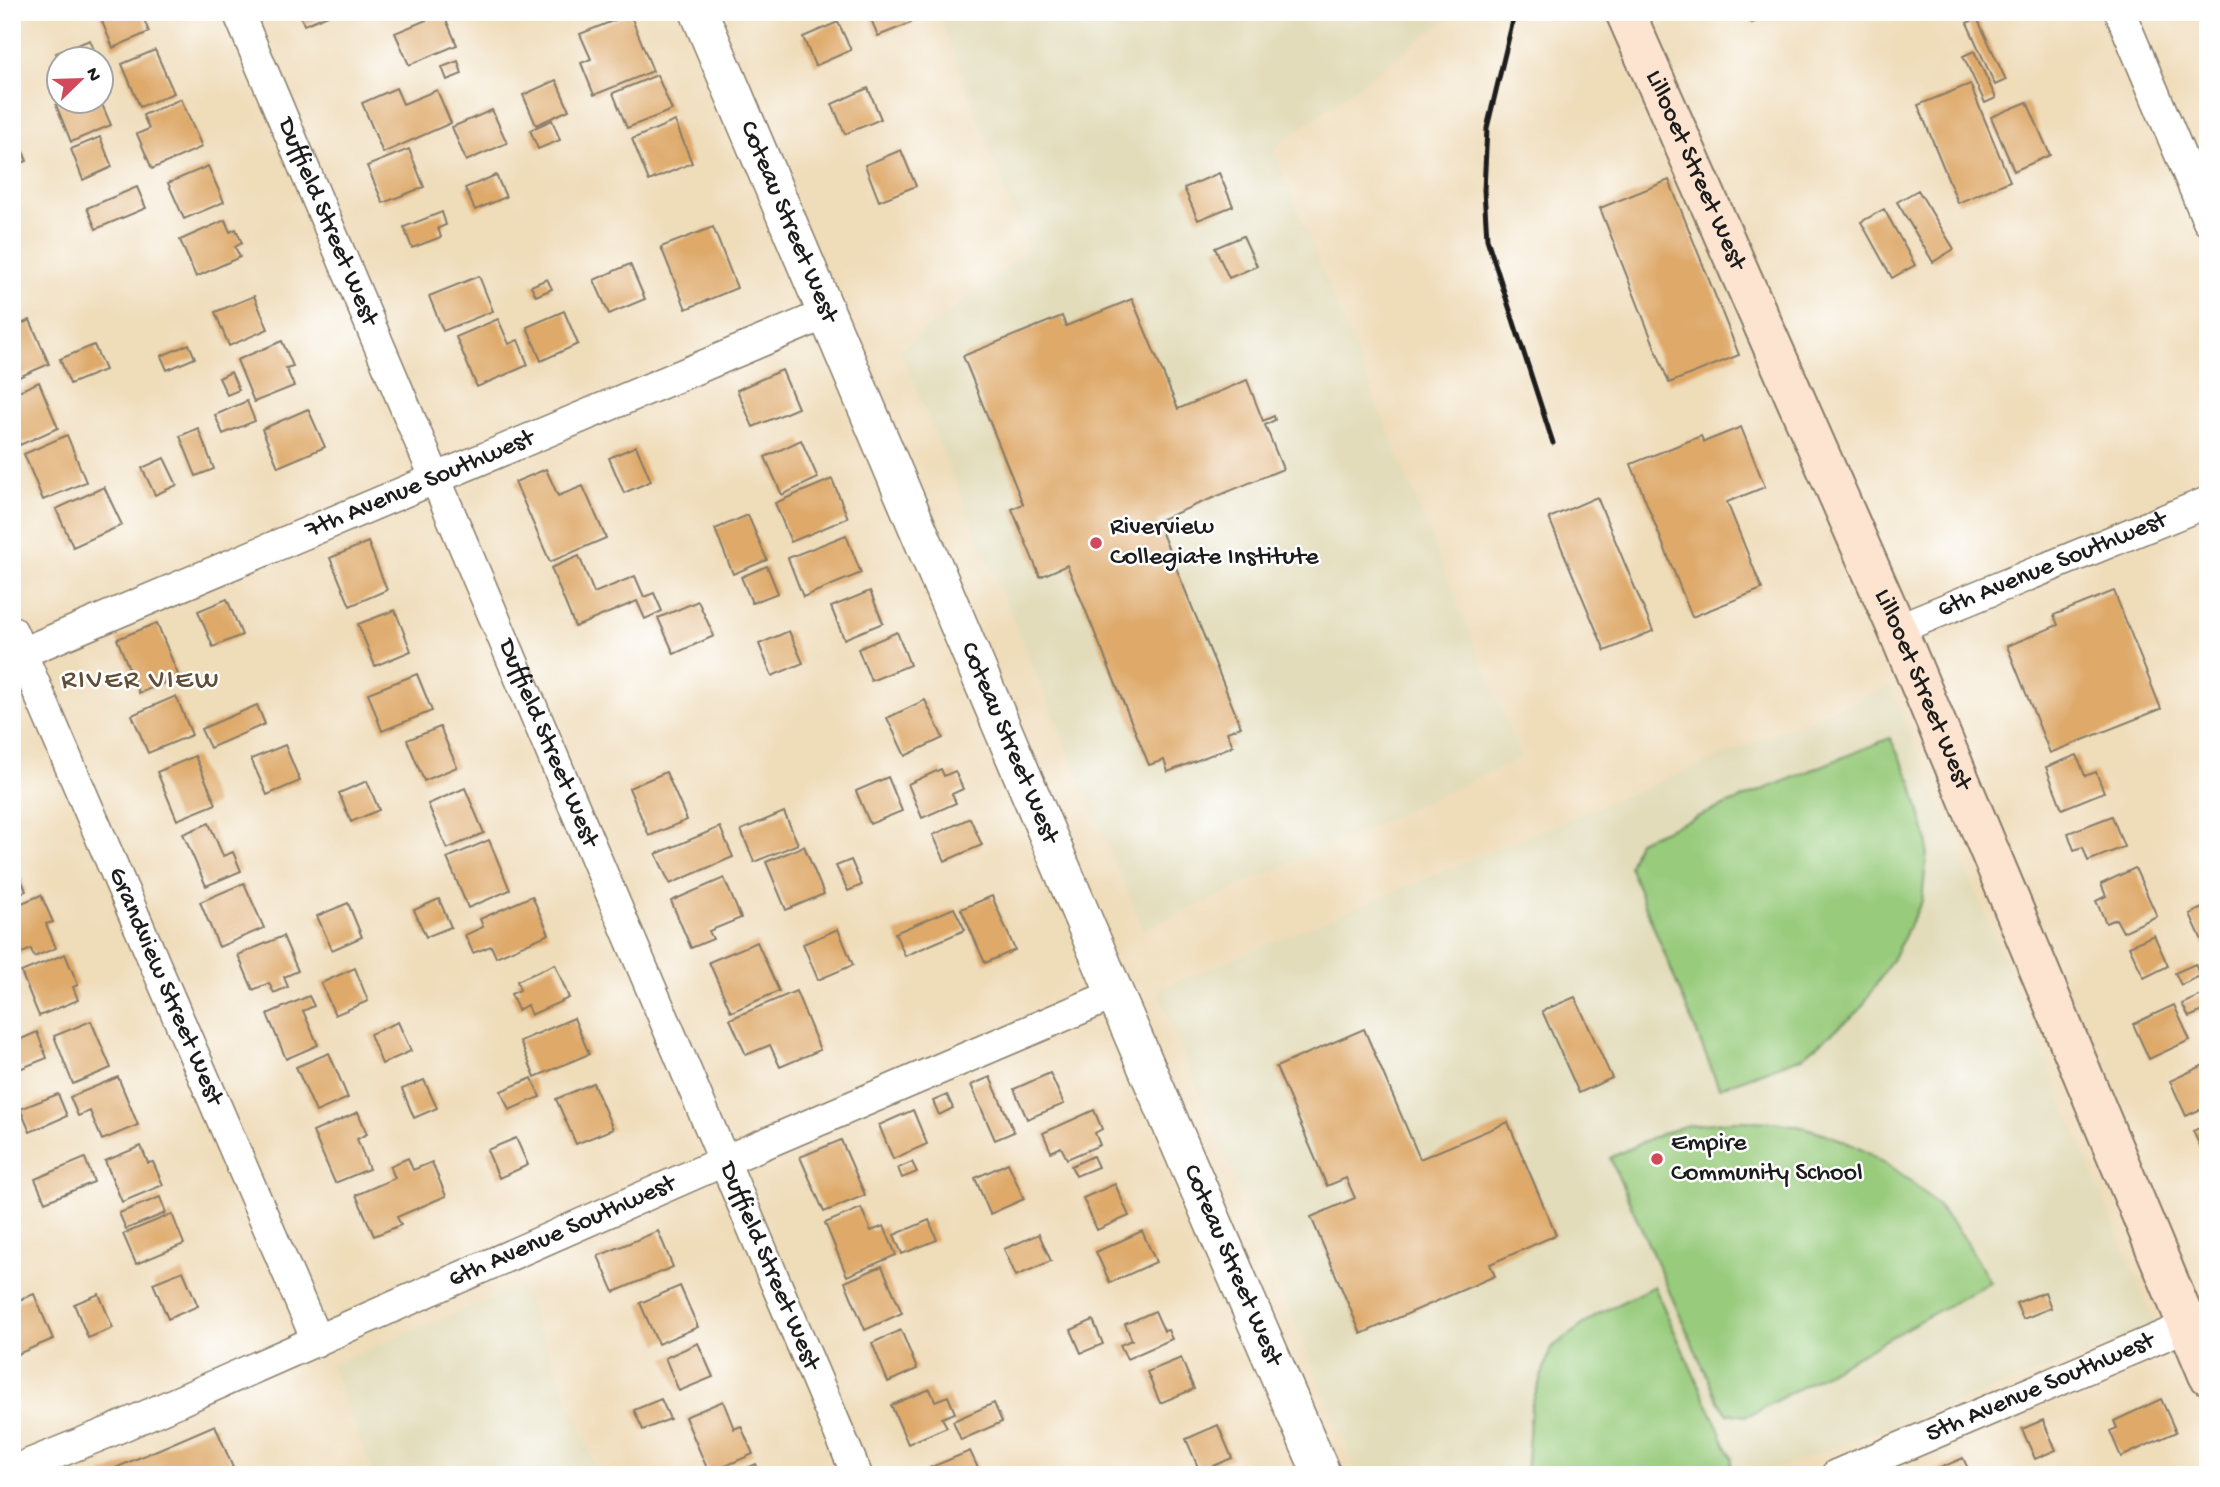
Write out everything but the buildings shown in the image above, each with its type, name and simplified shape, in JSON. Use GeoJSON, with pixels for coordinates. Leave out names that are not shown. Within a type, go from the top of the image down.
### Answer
{"type":"FeatureCollection","features":[{"type":"Feature","properties":{"kind":"main road","name":"Lillooet Street West"},"geometry":{"type":"LineString","coordinates":[[1625,12],[1897,629],[2197,1321],[2208,1375]]}},
{"type":"Feature","properties":{"kind":"street","name":"Duffield Street West"},"geometry":{"type":"LineString","coordinates":[[238,12],[857,1475]]}},
{"type":"Feature","properties":{"kind":"street","name":"Coteau Street West"},"geometry":{"type":"LineString","coordinates":[[699,12],[1322,1475]]}},
{"type":"Feature","properties":{"kind":"street"},"geometry":{"type":"LineString","coordinates":[[2120,12],[2208,221]]}},
{"type":"Feature","properties":{"kind":"street","name":"7th Avenue Southwest"},"geometry":{"type":"LineString","coordinates":[[15,647],[435,478],[826,314]]}},
{"type":"Feature","properties":{"kind":"street","name":"6th Avenue Southwest"},"geometry":{"type":"LineString","coordinates":[[1897,629],[2208,502]]}},
{"type":"Feature","properties":{"kind":"street","name":"Grandview Street West"},"geometry":{"type":"LineString","coordinates":[[15,647],[317,1341]]}},
{"type":"Feature","properties":{"kind":"street","name":"6th Avenue Southwest"},"geometry":{"type":"LineString","coordinates":[[12,1471],[109,1432],[724,1161],[1115,994]]}},
{"type":"Feature","properties":{"kind":"street","name":"5th Avenue Southwest"},"geometry":{"type":"LineString","coordinates":[[1836,1475],[2197,1321]]}},
{"type":"Feature","properties":{"kind":"shaded area"},"geometry":{"type":"Polygon","coordinates":[[[938,12],[1457,12],[1273,149],[1521,758],[1143,930],[900,350],[1028,251],[938,12]]]}},
{"type":"Feature","properties":{"kind":"shaded area","name":"Empire Community School"},"geometry":{"type":"Polygon","coordinates":[[[1890,686],[2157,1328],[1761,1475],[1358,1475],[1157,990],[1890,686]]]}},
{"type":"Feature","properties":{"kind":"shaded area"},"geometry":{"type":"Polygon","coordinates":[[[521,1287],[600,1475],[374,1475],[330,1364],[521,1287]]]}},
{"type":"Feature","properties":{"kind":"green space"},"geometry":{"type":"Polygon","coordinates":[[[1890,738],[1912,782],[1928,842],[1922,901],[1892,960],[1859,1011],[1802,1057],[1719,1088],[1629,866],[1638,841],[1890,738]]]}},
{"type":"Feature","properties":{"kind":"green space"},"geometry":{"type":"Polygon","coordinates":[[[1733,1121],[1775,1122],[1806,1128],[1855,1146],[1878,1159],[1900,1173],[1939,1208],[1961,1233],[1990,1282],[1758,1411],[1745,1416],[1727,1413],[1718,1401],[1610,1158],[1684,1126],[1733,1121]]]}},
{"type":"Feature","properties":{"kind":"green space"},"geometry":{"type":"Polygon","coordinates":[[[1654,1286],[1732,1459],[1730,1475],[1526,1475],[1531,1407],[1551,1348],[1596,1315],[1654,1286]]]}},
{"type":"Feature","properties":{"kind":"railway"},"geometry":{"type":"LineString","coordinates":[[1515,12],[1487,128],[1484,190],[1487,239],[1553,443]]}},
{"type":"Feature","properties":{"kind":"place","name":"Riverview Collegiate Institute"},"geometry":{"type":"Point","coordinates":[1096,543]}},
{"type":"Feature","properties":{"kind":"place","name":"Empire Community School"},"geometry":{"type":"Point","coordinates":[1657,1159]}},
{"type":"Feature","properties":{"kind":"district","name":"RIVER VIEW"},"geometry":{"type":"Point","coordinates":[141,681]}}]}
